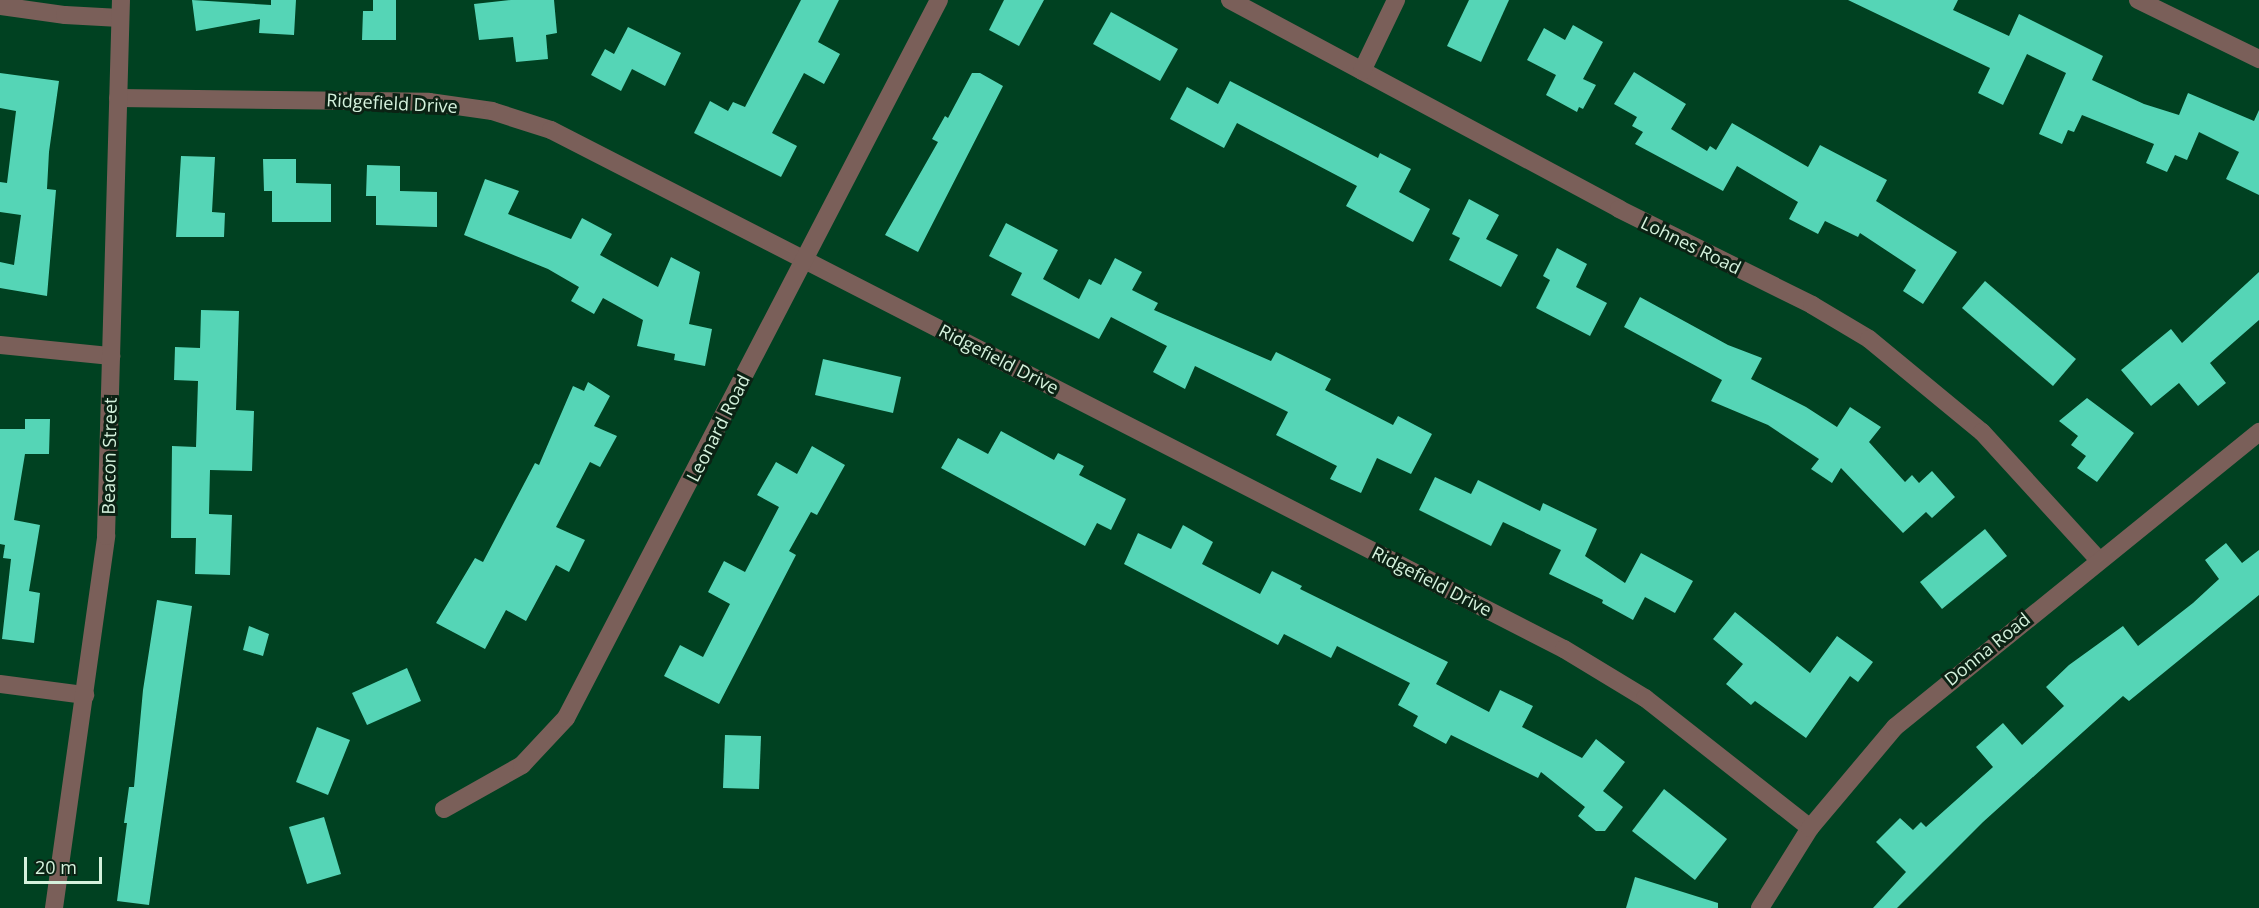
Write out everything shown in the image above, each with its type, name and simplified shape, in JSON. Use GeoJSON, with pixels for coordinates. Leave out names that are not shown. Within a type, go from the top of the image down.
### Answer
{"type":"FeatureCollection","features":[{"type":"Feature","properties":{"kind":"street","name":"Leonard Road"},"geometry":{"type":"LineString","coordinates":[[444,809],[522,765],[566,718],[806,260],[939,0]]}},
{"type":"Feature","properties":{"kind":"street","name":"Lohnes Road"},"geometry":{"type":"LineString","coordinates":[[1230,0],[1619,210],[1812,305],[1869,339],[1982,432],[2099,560]]}},
{"type":"Feature","properties":{"kind":"street"},"geometry":{"type":"LineString","coordinates":[[1362,71],[1396,0]]}},
{"type":"Feature","properties":{"kind":"street"},"geometry":{"type":"LineString","coordinates":[[2138,0],[2259,58]]}},
{"type":"Feature","properties":{"kind":"street"},"geometry":{"type":"LineString","coordinates":[[0,6],[75,16],[121,9]]}},
{"type":"Feature","properties":{"kind":"street","name":"Beacon Street"},"geometry":{"type":"LineString","coordinates":[[54,908],[106,536],[121,9]]}},
{"type":"Feature","properties":{"kind":"street","name":"Ridgefield Drive"},"geometry":{"type":"LineString","coordinates":[[118,98],[397,100],[492,111],[580,144],[1574,655],[1645,698],[1810,828]]}},
{"type":"Feature","properties":{"kind":"street"},"geometry":{"type":"LineString","coordinates":[[0,345],[111,356]]}},
{"type":"Feature","properties":{"kind":"street","name":"Donna Road"},"geometry":{"type":"LineString","coordinates":[[1760,908],[1810,828],[1895,727],[2259,432]]}},
{"type":"Feature","properties":{"kind":"street"},"geometry":{"type":"LineString","coordinates":[[0,684],[85,695]]}},
{"type":"Feature","properties":{"kind":"building"},"geometry":{"type":"Polygon","coordinates":[[[192,0],[271,5],[271,0],[296,0],[294,35],[259,33],[260,19],[196,31],[192,0]]]}},
{"type":"Feature","properties":{"kind":"building"},"geometry":{"type":"Polygon","coordinates":[[[373,0],[396,0],[396,40],[362,40],[363,11],[373,11],[373,0]]]}},
{"type":"Feature","properties":{"kind":"building"},"geometry":{"type":"Polygon","coordinates":[[[511,0],[554,0],[557,33],[546,35],[548,59],[516,62],[513,37],[479,40],[474,4],[511,0]]]}},
{"type":"Feature","properties":{"kind":"building"},"geometry":{"type":"Polygon","coordinates":[[[801,0],[839,0],[818,42],[840,54],[824,84],[804,73],[772,133],[797,146],[781,177],[694,133],[710,101],[728,111],[733,102],[745,107],[801,0]]]}},
{"type":"Feature","properties":{"kind":"building"},"geometry":{"type":"Polygon","coordinates":[[[1004,0],[1044,0],[1019,46],[989,30],[1004,0]]]}},
{"type":"Feature","properties":{"kind":"building"},"geometry":{"type":"Polygon","coordinates":[[[1469,0],[1509,0],[1481,62],[1447,46],[1469,0]]]}},
{"type":"Feature","properties":{"kind":"building"},"geometry":{"type":"Polygon","coordinates":[[[1848,0],[1958,0],[1953,10],[2009,36],[2019,14],[2103,56],[2092,80],[2144,104],[2179,115],[2188,93],[2254,121],[2259,110],[2259,195],[2226,179],[2239,152],[2199,132],[2187,160],[2175,155],[2167,172],[2146,163],[2154,144],[2082,115],[2074,132],[2068,130],[2062,144],[2039,134],[2066,73],[2027,54],[2003,105],[1978,93],[1990,68],[1848,0]]]}},
{"type":"Feature","properties":{"kind":"building"},"geometry":{"type":"Polygon","coordinates":[[[1111,12],[1178,49],[1160,81],[1093,44],[1111,12]]]}},
{"type":"Feature","properties":{"kind":"building"},"geometry":{"type":"Polygon","coordinates":[[[1573,25],[1603,42],[1583,79],[1596,85],[1583,109],[1579,107],[1577,112],[1546,95],[1556,75],[1527,60],[1544,28],[1565,40],[1573,25]]]}},
{"type":"Feature","properties":{"kind":"building"},"geometry":{"type":"Polygon","coordinates":[[[628,27],[681,53],[665,86],[632,69],[621,91],[591,75],[605,49],[614,54],[628,27]]]}},
{"type":"Feature","properties":{"kind":"building"},"geometry":{"type":"Polygon","coordinates":[[[1634,72],[1686,104],[1671,129],[1707,151],[1710,146],[1716,150],[1732,123],[1808,167],[1820,145],[1887,180],[1876,201],[1957,252],[1923,304],[1903,291],[1916,270],[1860,233],[1858,237],[1825,221],[1818,234],[1789,219],[1798,202],[1737,166],[1723,191],[1635,144],[1643,132],[1632,126],[1637,117],[1614,104],[1634,72]]]}},
{"type":"Feature","properties":{"kind":"building"},"geometry":{"type":"Polygon","coordinates":[[[0,73],[59,81],[49,152],[47,189],[56,190],[47,296],[0,288],[0,262],[14,265],[21,215],[0,212],[0,182],[7,183],[16,111],[0,108],[0,73]]]}},
{"type":"Feature","properties":{"kind":"building"},"geometry":{"type":"Polygon","coordinates":[[[972,73],[980,73],[1003,86],[918,252],[885,235],[938,142],[932,139],[945,116],[948,118],[972,73]]]}},
{"type":"Feature","properties":{"kind":"building"},"geometry":{"type":"Polygon","coordinates":[[[1230,81],[1378,158],[1380,153],[1411,169],[1399,192],[1430,209],[1413,242],[1346,206],[1357,186],[1237,123],[1224,148],[1170,119],[1187,87],[1218,104],[1230,81]]]}},
{"type":"Feature","properties":{"kind":"building"},"geometry":{"type":"Polygon","coordinates":[[[181,156],[215,157],[212,212],[225,213],[224,237],[176,237],[181,156]]]}},
{"type":"Feature","properties":{"kind":"building"},"geometry":{"type":"Polygon","coordinates":[[[263,159],[296,159],[296,183],[331,184],[331,222],[272,222],[272,191],[264,191],[263,159]]]}},
{"type":"Feature","properties":{"kind":"building"},"geometry":{"type":"Polygon","coordinates":[[[367,165],[400,166],[400,191],[437,192],[437,227],[376,225],[376,196],[366,196],[367,165]]]}},
{"type":"Feature","properties":{"kind":"building"},"geometry":{"type":"Polygon","coordinates":[[[485,179],[519,191],[508,214],[571,239],[582,218],[612,234],[600,255],[658,287],[671,257],[700,272],[689,324],[712,329],[705,366],[674,360],[675,354],[637,346],[643,320],[603,298],[594,314],[571,301],[579,287],[548,269],[464,235],[485,179]]]}},
{"type":"Feature","properties":{"kind":"building"},"geometry":{"type":"Polygon","coordinates":[[[1469,199],[1499,215],[1486,239],[1518,255],[1501,287],[1449,260],[1460,238],[1452,234],[1469,199]]]}},
{"type":"Feature","properties":{"kind":"building"},"geometry":{"type":"Polygon","coordinates":[[[1006,223],[1058,250],[1043,279],[1079,299],[1089,279],[1101,285],[1115,258],[1142,272],[1132,290],[1158,303],[1154,310],[1271,361],[1276,352],[1331,379],[1325,390],[1393,425],[1398,416],[1432,434],[1411,474],[1377,458],[1361,493],[1330,479],[1337,466],[1276,435],[1288,412],[1195,366],[1185,389],[1153,372],[1167,346],[1111,317],[1099,339],[1011,295],[1022,273],[989,256],[1006,223]]]}},
{"type":"Feature","properties":{"kind":"building"},"geometry":{"type":"Polygon","coordinates":[[[1557,248],[1587,264],[1576,287],[1607,303],[1590,336],[1536,308],[1550,280],[1543,276],[1557,248]]]}},
{"type":"Feature","properties":{"kind":"building"},"geometry":{"type":"Polygon","coordinates":[[[2259,272],[2259,320],[2210,363],[2226,383],[2198,406],[2179,383],[2151,406],[2121,370],[2171,329],[2182,343],[2259,272]]]}},
{"type":"Feature","properties":{"kind":"building"},"geometry":{"type":"Polygon","coordinates":[[[1985,281],[2076,359],[2053,386],[1962,308],[1985,281]]]}},
{"type":"Feature","properties":{"kind":"building"},"geometry":{"type":"Polygon","coordinates":[[[1640,297],[1728,345],[1762,358],[1751,379],[1806,407],[1837,427],[1850,407],[1881,427],[1869,442],[1905,482],[1912,475],[1919,483],[1932,471],[1955,497],[1932,518],[1926,512],[1903,533],[1841,468],[1832,483],[1811,469],[1819,459],[1768,425],[1711,401],[1722,380],[1624,327],[1640,297]]]}},
{"type":"Feature","properties":{"kind":"building"},"geometry":{"type":"Polygon","coordinates":[[[201,310],[239,311],[236,410],[254,411],[252,471],[210,470],[209,514],[232,515],[230,575],[195,574],[196,538],[171,538],[172,446],[196,447],[198,381],[174,380],[175,347],[200,348],[201,310]]]}},
{"type":"Feature","properties":{"kind":"building"},"geometry":{"type":"Polygon","coordinates":[[[823,359],[901,377],[893,413],[815,395],[823,359]]]}},
{"type":"Feature","properties":{"kind":"building"},"geometry":{"type":"Polygon","coordinates":[[[588,382],[610,396],[594,426],[617,436],[600,467],[590,462],[556,527],[585,540],[569,572],[556,565],[526,621],[506,610],[485,649],[436,623],[475,558],[483,562],[535,463],[539,465],[573,386],[584,391],[588,382]]]}},
{"type":"Feature","properties":{"kind":"building"},"geometry":{"type":"Polygon","coordinates":[[[2087,398],[2134,433],[2097,482],[2077,468],[2086,456],[2071,445],[2078,436],[2059,421],[2087,398]]]}},
{"type":"Feature","properties":{"kind":"building"},"geometry":{"type":"Polygon","coordinates":[[[25,419],[50,419],[49,454],[25,454],[14,520],[40,525],[29,591],[40,593],[34,643],[2,639],[11,559],[3,558],[5,545],[0,544],[0,429],[25,429],[25,419]]]}},
{"type":"Feature","properties":{"kind":"building"},"geometry":{"type":"Polygon","coordinates":[[[1001,431],[1054,460],[1058,453],[1084,466],[1079,475],[1126,499],[1111,530],[1097,523],[1085,546],[941,468],[958,438],[988,454],[1001,431]]]}},
{"type":"Feature","properties":{"kind":"building"},"geometry":{"type":"Polygon","coordinates":[[[812,446],[845,465],[817,515],[811,512],[789,551],[796,555],[719,704],[664,676],[680,645],[703,657],[730,604],[708,592],[724,561],[745,572],[779,507],[757,495],[776,462],[797,474],[812,446]]]}},
{"type":"Feature","properties":{"kind":"building"},"geometry":{"type":"Polygon","coordinates":[[[1435,477],[1471,494],[1478,480],[1540,511],[1543,503],[1597,529],[1585,556],[1625,583],[1641,553],[1693,581],[1675,613],[1645,597],[1633,620],[1602,603],[1603,600],[1549,574],[1561,550],[1503,522],[1491,546],[1419,510],[1435,477]]]}},
{"type":"Feature","properties":{"kind":"building"},"geometry":{"type":"Polygon","coordinates":[[[1183,525],[1213,542],[1202,564],[1260,594],[1272,571],[1302,586],[1300,589],[1448,662],[1436,684],[1489,712],[1500,690],[1533,706],[1522,727],[1582,758],[1596,739],[1625,762],[1603,791],[1623,807],[1605,831],[1596,831],[1578,816],[1585,807],[1541,772],[1538,778],[1451,735],[1446,744],[1413,726],[1418,716],[1398,705],[1410,683],[1337,646],[1331,658],[1284,634],[1278,645],[1124,564],[1138,533],[1171,549],[1183,525]]]}},
{"type":"Feature","properties":{"kind":"building"},"geometry":{"type":"Polygon","coordinates":[[[1985,529],[2007,556],[1942,609],[1920,582],[1985,529]]]}},
{"type":"Feature","properties":{"kind":"building"},"geometry":{"type":"Polygon","coordinates":[[[2226,543],[2242,563],[2259,550],[2259,595],[2129,701],[2123,696],[1983,822],[1897,908],[1873,908],[1906,872],[1876,842],[1900,818],[1913,830],[1921,822],[1926,827],[1993,767],[1976,747],[2003,723],[2022,745],[2064,706],[2046,687],[2069,665],[2123,626],[2138,646],[2193,603],[2219,579],[2205,560],[2226,543]]]}},
{"type":"Feature","properties":{"kind":"building"},"geometry":{"type":"Polygon","coordinates":[[[157,600],[192,606],[149,905],[117,901],[127,823],[124,823],[129,787],[134,787],[143,690],[157,600]]]}},
{"type":"Feature","properties":{"kind":"building"},"geometry":{"type":"Polygon","coordinates":[[[1735,612],[1810,673],[1837,636],[1873,662],[1858,682],[1850,676],[1806,738],[1755,701],[1751,705],[1726,684],[1743,664],[1713,639],[1735,612]]]}},
{"type":"Feature","properties":{"kind":"building"},"geometry":{"type":"Polygon","coordinates":[[[249,626],[269,634],[263,656],[243,650],[249,626]]]}},
{"type":"Feature","properties":{"kind":"building"},"geometry":{"type":"Polygon","coordinates":[[[407,668],[421,701],[367,725],[352,693],[407,668]]]}},
{"type":"Feature","properties":{"kind":"building"},"geometry":{"type":"Polygon","coordinates":[[[317,727],[350,740],[328,795],[296,782],[317,727]]]}},
{"type":"Feature","properties":{"kind":"building"},"geometry":{"type":"Polygon","coordinates":[[[725,735],[761,736],[759,789],[723,788],[725,735]]]}},
{"type":"Feature","properties":{"kind":"building"},"geometry":{"type":"Polygon","coordinates":[[[1664,789],[1727,839],[1695,880],[1632,831],[1664,789]]]}},
{"type":"Feature","properties":{"kind":"building"},"geometry":{"type":"Polygon","coordinates":[[[324,817],[341,874],[307,884],[289,827],[324,817]]]}},
{"type":"Feature","properties":{"kind":"building"},"geometry":{"type":"Polygon","coordinates":[[[1635,877],[1718,903],[1718,908],[1626,908],[1635,877]]]}}]}
